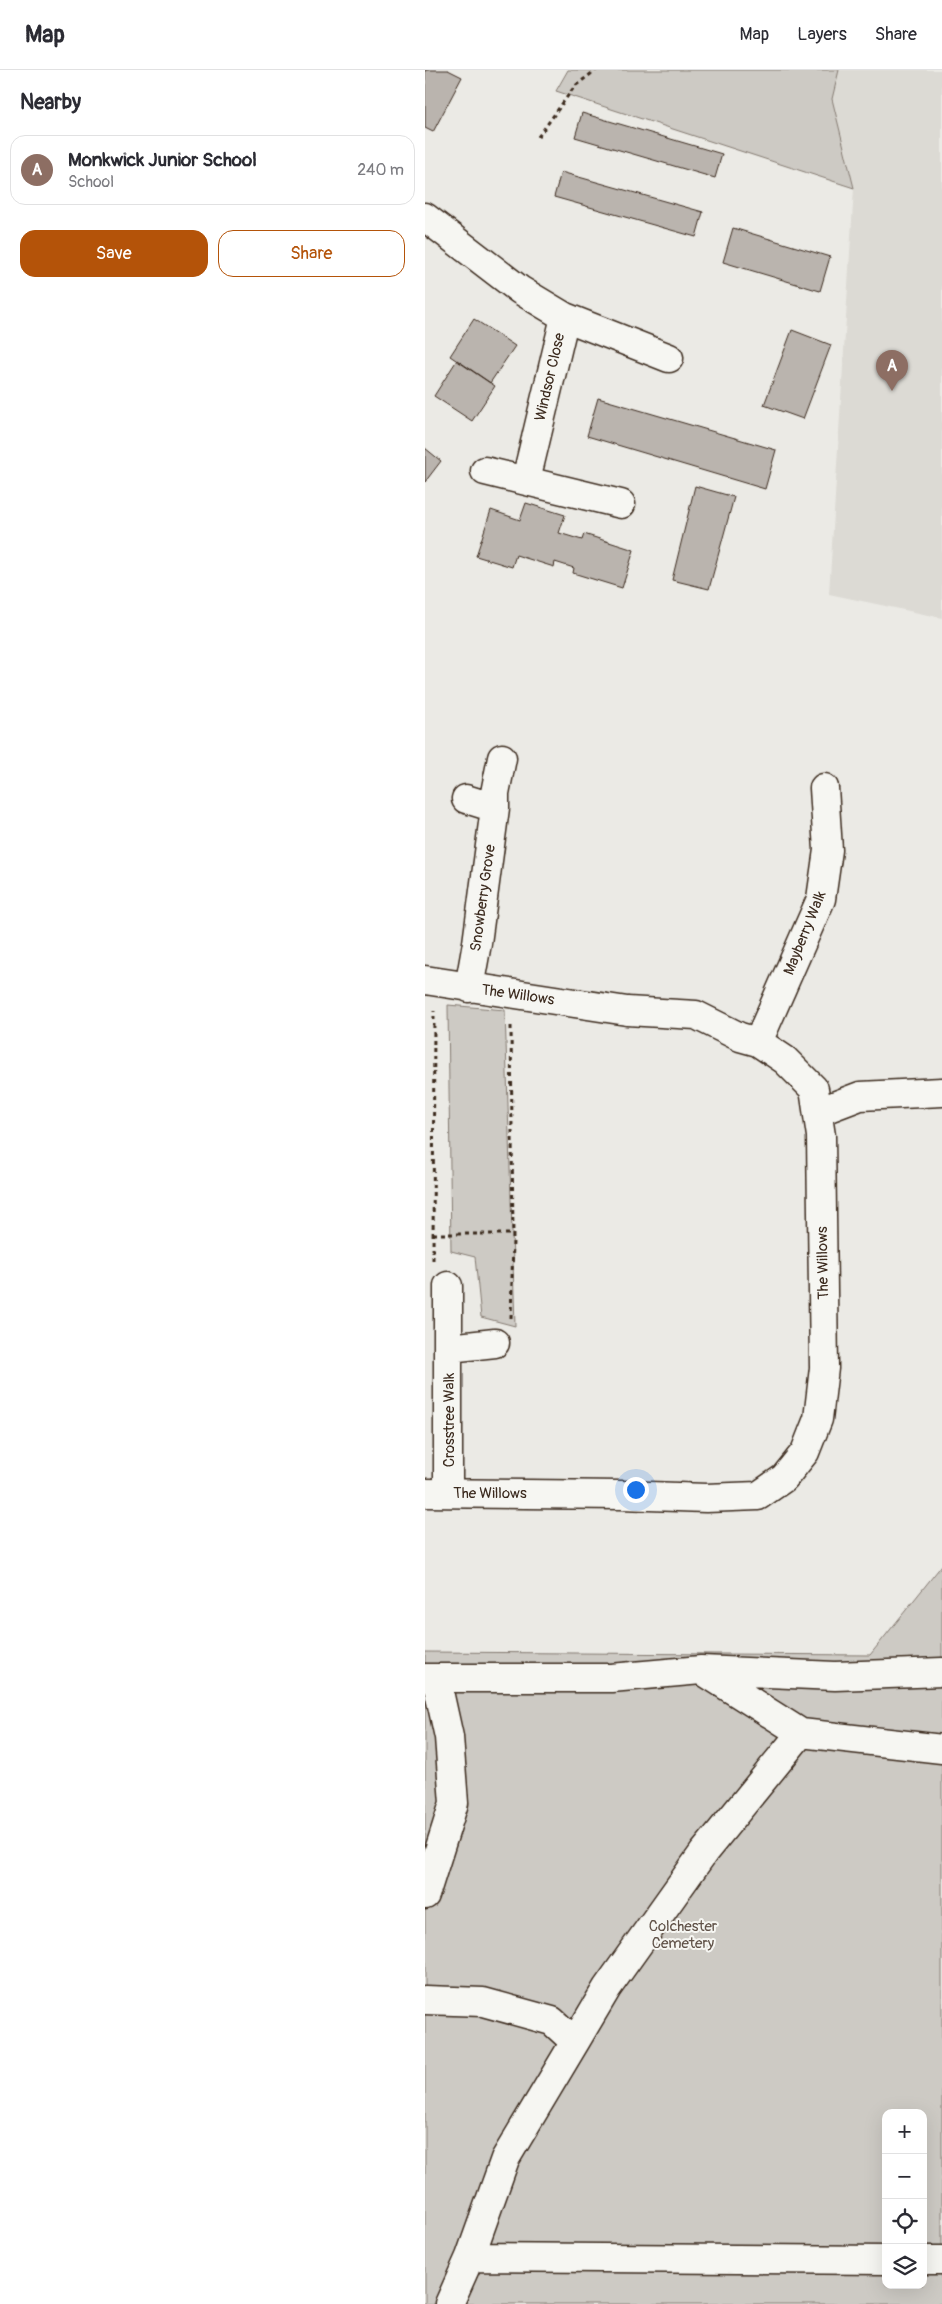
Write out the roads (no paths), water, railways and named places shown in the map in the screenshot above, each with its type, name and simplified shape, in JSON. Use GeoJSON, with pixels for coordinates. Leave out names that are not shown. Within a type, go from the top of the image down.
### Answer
{"type":"FeatureCollection","features":[{"type":"Feature","properties":{"kind":"street","name":"Windsor Close"},"geometry":{"type":"LineString","coordinates":[[425,217],[520,290],[565,318],[526,480]]}},
{"type":"Feature","properties":{"kind":"street"},"geometry":{"type":"LineString","coordinates":[[565,318],[669,358]]}},
{"type":"Feature","properties":{"kind":"street"},"geometry":{"type":"LineString","coordinates":[[485,471],[621,504]]}},
{"type":"Feature","properties":{"kind":"street","name":"Snowberry Grove"},"geometry":{"type":"LineString","coordinates":[[469,988],[495,808],[495,793],[502,758]]}},
{"type":"Feature","properties":{"kind":"street","name":"Mayberry Walk"},"geometry":{"type":"LineString","coordinates":[[758,1042],[821,899],[827,850],[824,788]]}},
{"type":"Feature","properties":{"kind":"street"},"geometry":{"type":"LineString","coordinates":[[466,799],[495,808]]}},
{"type":"Feature","properties":{"kind":"street","name":"The Willows"},"geometry":{"type":"LineString","coordinates":[[425,980],[627,1011],[696,1015],[740,1037],[758,1042],[785,1060],[814,1089],[821,1136],[824,1368],[818,1419],[805,1452],[784,1478],[758,1496],[706,1498],[437,1493]]}},
{"type":"Feature","properties":{"kind":"street"},"geometry":{"type":"LineString","coordinates":[[818,1112],[860,1096],[942,1092]]}},
{"type":"Feature","properties":{"kind":"street","name":"Crosstree Walk"},"geometry":{"type":"LineString","coordinates":[[437,1493],[449,1348],[448,1286]]}},
{"type":"Feature","properties":{"kind":"street"},"geometry":{"type":"LineString","coordinates":[[449,1348],[495,1343]]}},
{"type":"Feature","properties":{"kind":"street"},"geometry":{"type":"LineString","coordinates":[[701,1670],[801,1733],[942,1749]]}},
{"type":"Feature","properties":{"kind":"street"},"geometry":{"type":"LineString","coordinates":[[425,1895],[454,1803],[449,1737],[430,1678],[611,1678],[701,1670],[835,1676],[942,1672]]}},
{"type":"Feature","properties":{"kind":"street"},"geometry":{"type":"LineString","coordinates":[[449,2304],[470,2257],[505,2159],[607,1988],[704,1852],[801,1733]]}},
{"type":"Feature","properties":{"kind":"street"},"geometry":{"type":"LineString","coordinates":[[425,2000],[493,2004],[552,2021],[575,2042]]}},
{"type":"Feature","properties":{"kind":"street"},"geometry":{"type":"LineString","coordinates":[[470,2257],[882,2260]]}},
{"type":"Feature","properties":{"kind":"street"},"geometry":{"type":"LineString","coordinates":[[927,2260],[942,2260]]}},
{"type":"Feature","properties":{"kind":"place","name":"Monkwick Junior School"},"geometry":{"type":"Point","coordinates":[892,391]}},
{"type":"Feature","properties":{"kind":"park label","name":"Colchester Cemetery"},"geometry":{"type":"Point","coordinates":[683,1934]}}]}
